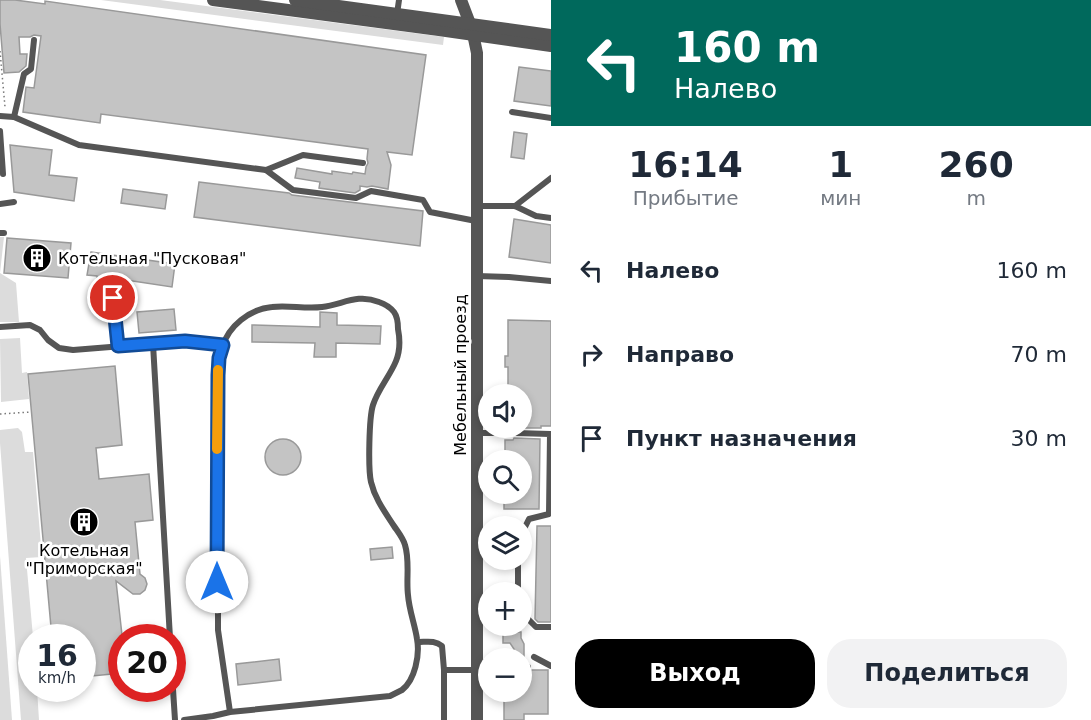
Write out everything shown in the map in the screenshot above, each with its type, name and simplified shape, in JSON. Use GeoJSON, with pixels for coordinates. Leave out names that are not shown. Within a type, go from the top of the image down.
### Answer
{"type":"FeatureCollection","features":[{"type":"Feature","properties":{"kind":"street"},"geometry":{"type":"LineString","coordinates":[[213,0],[332,7]]}},
{"type":"Feature","properties":{"kind":"street"},"geometry":{"type":"LineString","coordinates":[[295,0],[396,19],[472,29],[551,35]]}},
{"type":"Feature","properties":{"kind":"street","name":"Мебельный проезд"},"geometry":{"type":"LineString","coordinates":[[461,0],[472,29],[477,52],[477,433],[482,516]]}},
{"type":"Feature","properties":{"kind":"street"},"geometry":{"type":"LineString","coordinates":[[472,29],[551,46]]}},
{"type":"Feature","properties":{"kind":"street","name":"Мебельный проезд"},"geometry":{"type":"LineString","coordinates":[[477,720],[478,702]]}},
{"type":"Feature","properties":{"kind":"lane"},"geometry":{"type":"LineString","coordinates":[[396,19],[399,0]]}},
{"type":"Feature","properties":{"kind":"lane"},"geometry":{"type":"LineString","coordinates":[[14,117],[24,74],[31,69],[34,40]]}},
{"type":"Feature","properties":{"kind":"lane"},"geometry":{"type":"LineString","coordinates":[[512,112],[551,118]]}},
{"type":"Feature","properties":{"kind":"lane"},"geometry":{"type":"LineString","coordinates":[[0,116],[14,117],[79,145],[266,170],[293,190],[356,198],[371,191],[423,200],[430,212],[476,221]]}},
{"type":"Feature","properties":{"kind":"lane"},"geometry":{"type":"LineString","coordinates":[[0,131],[3,174]]}},
{"type":"Feature","properties":{"kind":"lane"},"geometry":{"type":"LineString","coordinates":[[266,170],[303,155],[363,163]]}},
{"type":"Feature","properties":{"kind":"lane"},"geometry":{"type":"LineString","coordinates":[[515,206],[551,178]]}},
{"type":"Feature","properties":{"kind":"lane"},"geometry":{"type":"LineString","coordinates":[[0,204],[14,202]]}},
{"type":"Feature","properties":{"kind":"lane"},"geometry":{"type":"LineString","coordinates":[[477,206],[515,206],[536,216],[551,218]]}},
{"type":"Feature","properties":{"kind":"lane"},"geometry":{"type":"LineString","coordinates":[[477,276],[551,281]]}},
{"type":"Feature","properties":{"kind":"lane"},"geometry":{"type":"LineString","coordinates":[[113,298],[118,346]]}},
{"type":"Feature","properties":{"kind":"lane"},"geometry":{"type":"LineString","coordinates":[[184,720],[230,712],[390,696],[410,681],[418,642],[408,596],[405,546],[380,504],[370,479],[373,405],[396,360],[399,338],[395,313],[387,305],[374,300],[360,298],[322,307],[272,307],[257,310],[244,317],[232,330],[223,345],[219,358],[218,375],[218,630],[230,712]]}},
{"type":"Feature","properties":{"kind":"lane"},"geometry":{"type":"LineString","coordinates":[[0,327],[30,325],[40,330],[59,348],[74,350],[185,341],[223,345]]}},
{"type":"Feature","properties":{"kind":"lane"},"geometry":{"type":"LineString","coordinates":[[153,344],[169,624]]}},
{"type":"Feature","properties":{"kind":"lane"},"geometry":{"type":"LineString","coordinates":[[477,433],[550,434],[549,514],[532,518]]}},
{"type":"Feature","properties":{"kind":"lane"},"geometry":{"type":"LineString","coordinates":[[532,623],[536,627],[551,627]]}},
{"type":"Feature","properties":{"kind":"lane"},"geometry":{"type":"LineString","coordinates":[[418,642],[432,641],[442,646],[444,720]]}},
{"type":"Feature","properties":{"kind":"lane"},"geometry":{"type":"LineString","coordinates":[[534,657],[551,666]]}},
{"type":"Feature","properties":{"kind":"lane"},"geometry":{"type":"LineString","coordinates":[[444,670],[478,665]]}},
{"type":"Feature","properties":{"kind":"lane"},"geometry":{"type":"LineString","coordinates":[[174,702],[175,720]]}},
{"type":"Feature","properties":{"kind":"path"},"geometry":{"type":"LineString","coordinates":[[0,51],[5,108]]}},
{"type":"Feature","properties":{"kind":"path"},"geometry":{"type":"LineString","coordinates":[[0,414],[31,412]]}},
{"type":"Feature","properties":{"kind":"shaded area"},"geometry":{"type":"Polygon","coordinates":[[[101,0],[160,0],[444,37],[443,45],[101,0]]]}},
{"type":"Feature","properties":{"kind":"shaded area"},"geometry":{"type":"Polygon","coordinates":[[[0,237],[4,237],[0,273],[0,237]]]}},
{"type":"Feature","properties":{"kind":"shaded area"},"geometry":{"type":"Polygon","coordinates":[[[0,273],[16,283],[19,322],[0,322],[0,273]]]}},
{"type":"Feature","properties":{"kind":"shaded area"},"geometry":{"type":"Polygon","coordinates":[[[20,338],[22,373],[27,372],[29,399],[1,402],[0,339],[20,338]]]}},
{"type":"Feature","properties":{"kind":"shaded area"},"geometry":{"type":"Polygon","coordinates":[[[18,428],[22,432],[25,452],[33,452],[42,557],[26,558],[32,624],[18,624],[18,680],[0,443],[0,430],[18,428]]]}},
{"type":"Feature","properties":{"kind":"shaded area"},"geometry":{"type":"Polygon","coordinates":[[[0,556],[12,720],[0,720],[0,556]]]}},
{"type":"Feature","properties":{"kind":"shaded area"},"geometry":{"type":"Polygon","coordinates":[[[20,702],[38,702],[39,720],[21,720],[20,702]]]}},
{"type":"Feature","properties":{"kind":"building"},"geometry":{"type":"Polygon","coordinates":[[[0,0],[45,4],[45,1],[426,55],[412,155],[387,152],[391,165],[388,189],[360,186],[360,190],[355,193],[319,188],[320,182],[295,178],[297,168],[332,174],[332,171],[365,174],[368,149],[101,114],[100,123],[23,112],[26,87],[34,88],[41,36],[19,37],[20,54],[27,54],[26,66],[19,72],[4,73],[0,0]]]}},
{"type":"Feature","properties":{"kind":"building"},"geometry":{"type":"Polygon","coordinates":[[[519,67],[551,71],[551,106],[514,101],[519,67]]]}},
{"type":"Feature","properties":{"kind":"building"},"geometry":{"type":"Polygon","coordinates":[[[514,132],[527,134],[524,159],[511,157],[514,132]]]}},
{"type":"Feature","properties":{"kind":"building"},"geometry":{"type":"Polygon","coordinates":[[[10,145],[52,150],[49,175],[77,178],[74,201],[14,192],[10,145]]]}},
{"type":"Feature","properties":{"kind":"building"},"geometry":{"type":"Polygon","coordinates":[[[199,182],[423,211],[420,246],[194,217],[199,182]]]}},
{"type":"Feature","properties":{"kind":"building"},"geometry":{"type":"Polygon","coordinates":[[[123,189],[167,195],[165,209],[121,203],[123,189]]]}},
{"type":"Feature","properties":{"kind":"building"},"geometry":{"type":"Polygon","coordinates":[[[514,219],[551,225],[551,263],[509,257],[514,219]]]}},
{"type":"Feature","properties":{"kind":"building","name":"Котельная \"Пусковая\""},"geometry":{"type":"Polygon","coordinates":[[[7,238],[71,243],[68,278],[4,273],[7,238]]]}},
{"type":"Feature","properties":{"kind":"building"},"geometry":{"type":"Polygon","coordinates":[[[91,252],[175,264],[172,287],[106,277],[108,290],[99,291],[97,276],[87,275],[91,252]]]}},
{"type":"Feature","properties":{"kind":"building"},"geometry":{"type":"Polygon","coordinates":[[[174,309],[176,330],[139,333],[137,312],[174,309]]]}},
{"type":"Feature","properties":{"kind":"building"},"geometry":{"type":"Polygon","coordinates":[[[320,312],[337,313],[337,325],[381,326],[380,344],[336,343],[336,357],[314,357],[315,343],[252,342],[252,325],[320,327],[320,312]]]}},
{"type":"Feature","properties":{"kind":"building"},"geometry":{"type":"Polygon","coordinates":[[[508,320],[551,321],[551,426],[532,428],[532,384],[508,384],[508,367],[505,367],[505,356],[508,356],[508,320]]]}},
{"type":"Feature","properties":{"kind":"building","name":"Котельная \"Приморская\""},"geometry":{"type":"Polygon","coordinates":[[[115,366],[122,445],[96,448],[99,479],[149,474],[153,520],[135,522],[140,574],[145,578],[147,584],[145,590],[140,594],[133,594],[116,581],[121,624],[108,624],[108,674],[96,676],[96,624],[51,624],[28,374],[115,366]]]}},
{"type":"Feature","properties":{"kind":"building"},"geometry":{"type":"Polygon","coordinates":[[[514,438],[540,439],[539,509],[504,509],[504,504],[532,504],[532,450],[505,450],[505,440],[514,438]]]}},
{"type":"Feature","properties":{"kind":"building"},"geometry":{"type":"Polygon","coordinates":[[[283,439],[295,445],[301,457],[295,469],[283,475],[271,469],[265,457],[271,445],[283,439]]]}},
{"type":"Feature","properties":{"kind":"building"},"geometry":{"type":"Polygon","coordinates":[[[537,526],[551,526],[551,622],[538,622],[535,619],[537,526]]]}},
{"type":"Feature","properties":{"kind":"building"},"geometry":{"type":"Polygon","coordinates":[[[392,547],[393,558],[371,560],[370,549],[392,547]]]}},
{"type":"Feature","properties":{"kind":"building"},"geometry":{"type":"Polygon","coordinates":[[[503,636],[521,636],[524,648],[513,648],[510,643],[503,643],[503,636]]]}},
{"type":"Feature","properties":{"kind":"building"},"geometry":{"type":"Polygon","coordinates":[[[279,659],[281,680],[238,685],[236,664],[279,659]]]}},
{"type":"Feature","properties":{"kind":"building"},"geometry":{"type":"Polygon","coordinates":[[[532,670],[548,670],[548,714],[524,714],[524,720],[504,720],[504,702],[532,702],[532,670]]]}},
{"type":"Feature","properties":{"kind":"slow traffic"},"geometry":{"type":"LineString","coordinates":[[217,449],[218,370]]}},
{"type":"Feature","properties":{"kind":"place","name":"Котельная \"Пусковая\""},"geometry":{"type":"Point","coordinates":[37,258]}},
{"type":"Feature","properties":{"kind":"place","name":"Котельная \"Приморская\""},"geometry":{"type":"Point","coordinates":[84,522]}},
{"type":"Feature","properties":{"kind":"route"},"geometry":{"type":"LineString","coordinates":[[113,298],[118,346],[185,341],[223,345],[219,358],[218,375],[217,582]]}}]}
